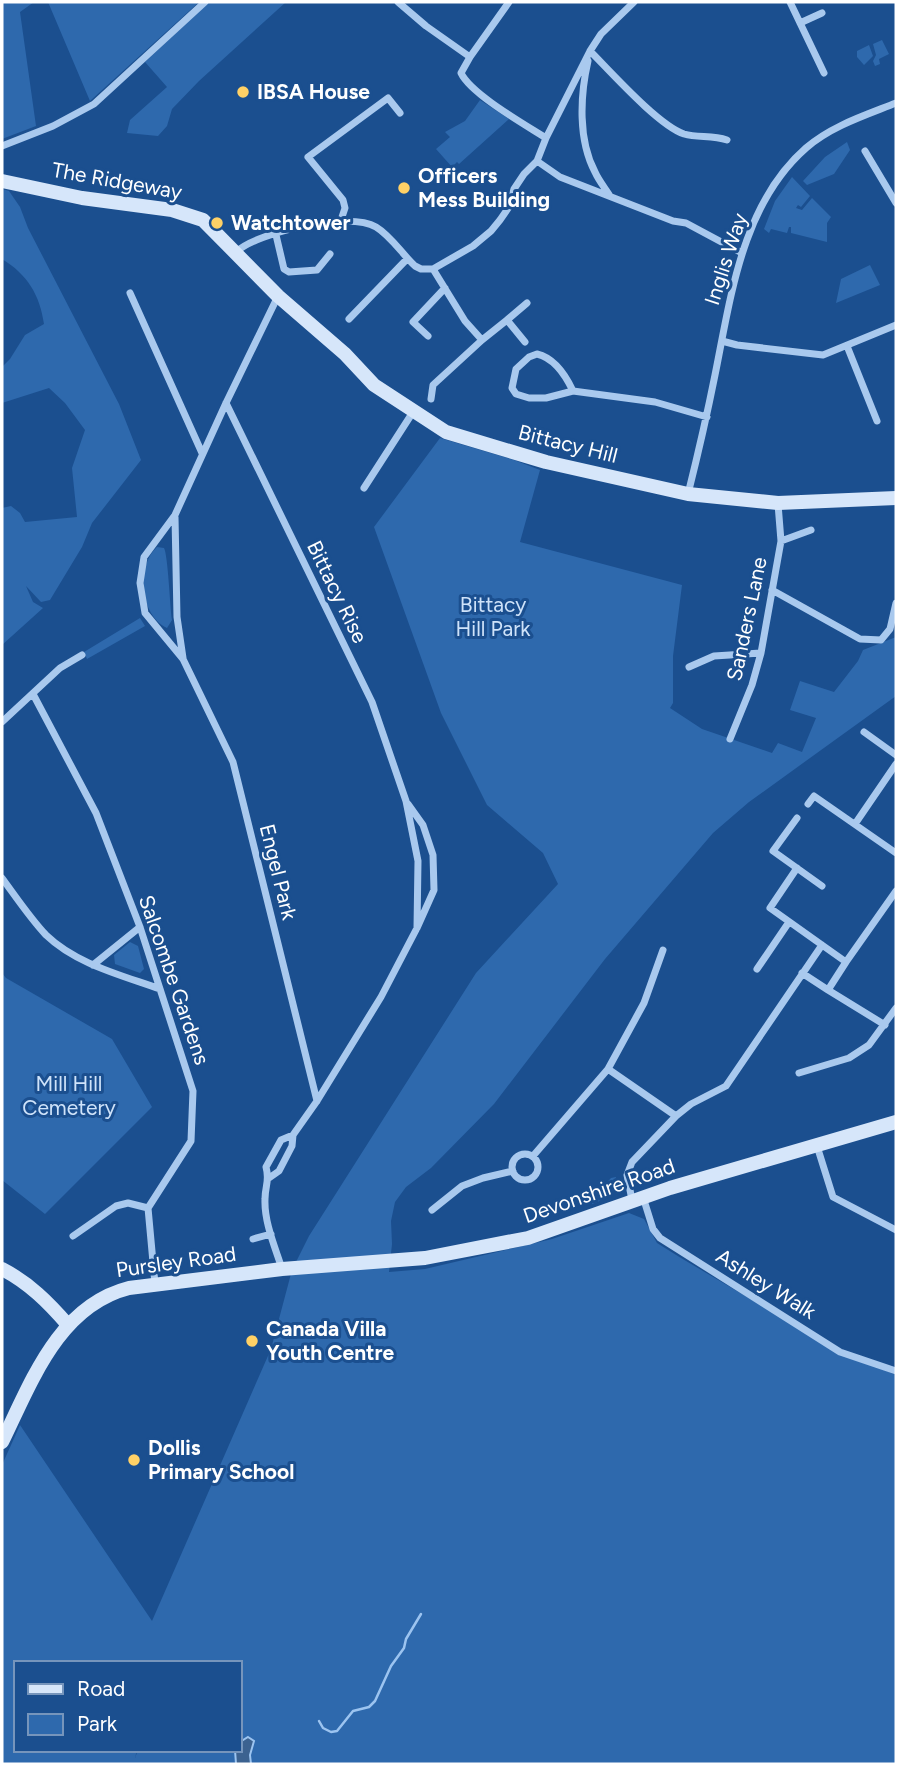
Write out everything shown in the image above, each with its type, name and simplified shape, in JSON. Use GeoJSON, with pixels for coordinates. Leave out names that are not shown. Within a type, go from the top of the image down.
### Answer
{"type":"FeatureCollection","features":[{"type":"Feature","properties":{"kind":"street"},"geometry":{"type":"LineString","coordinates":[[2,146],[94,104],[205,2]]}},
{"type":"Feature","properties":{"kind":"street"},"geometry":{"type":"LineString","coordinates":[[398,2],[470,57]]}},
{"type":"Feature","properties":{"kind":"street"},"geometry":{"type":"LineString","coordinates":[[509,2],[461,73],[465,81],[546,138]]}},
{"type":"Feature","properties":{"kind":"street"},"geometry":{"type":"LineString","coordinates":[[236,252],[250,242],[311,224],[341,220],[374,226],[421,269],[433,269],[473,246],[491,231],[506,211],[514,189],[537,161],[546,138],[601,34],[634,2]]}},
{"type":"Feature","properties":{"kind":"street"},"geometry":{"type":"LineString","coordinates":[[790,2],[824,73]]}},
{"type":"Feature","properties":{"kind":"street"},"geometry":{"type":"LineString","coordinates":[[800,23],[822,13]]}},
{"type":"Feature","properties":{"kind":"street"},"geometry":{"type":"LineString","coordinates":[[590,51],[660,119],[681,133],[715,136],[727,140]]}},
{"type":"Feature","properties":{"kind":"street"},"geometry":{"type":"LineString","coordinates":[[590,51],[582,105],[587,154],[595,173],[610,196]]}},
{"type":"Feature","properties":{"kind":"street"},"geometry":{"type":"LineString","coordinates":[[341,220],[345,208],[343,200],[308,157],[388,99],[400,113]]}},
{"type":"Feature","properties":{"kind":"street","name":"Inglis Way"},"geometry":{"type":"LineString","coordinates":[[688,494],[707,417],[732,287],[742,253],[765,198],[794,159],[826,133],[896,103]]}},
{"type":"Feature","properties":{"kind":"street"},"geometry":{"type":"LineString","coordinates":[[865,151],[896,203]]}},
{"type":"Feature","properties":{"kind":"street"},"geometry":{"type":"LineString","coordinates":[[537,161],[560,177],[673,221],[686,223],[742,253]]}},
{"type":"Feature","properties":{"kind":"street","name":"The Ridgeway"},"geometry":{"type":"LineString","coordinates":[[2,181],[82,198],[172,210],[203,220],[278,296]]}},
{"type":"Feature","properties":{"kind":"street"},"geometry":{"type":"LineString","coordinates":[[276,235],[284,269],[289,272],[317,270],[330,254]]}},
{"type":"Feature","properties":{"kind":"street"},"geometry":{"type":"LineString","coordinates":[[348,318],[407,259]]}},
{"type":"Feature","properties":{"kind":"street"},"geometry":{"type":"LineString","coordinates":[[433,269],[465,321],[482,340]]}},
{"type":"Feature","properties":{"kind":"street"},"geometry":{"type":"LineString","coordinates":[[428,336],[413,322],[445,288]]}},
{"type":"Feature","properties":{"kind":"street"},"geometry":{"type":"LineString","coordinates":[[130,293],[202,453]]}},
{"type":"Feature","properties":{"kind":"street","name":"Engel Park"},"geometry":{"type":"LineString","coordinates":[[278,296],[175,514],[144,557],[140,583],[145,612],[183,659],[233,762],[317,1101]]}},
{"type":"Feature","properties":{"kind":"street","name":"Bittacy Hill"},"geometry":{"type":"LineString","coordinates":[[278,296],[345,354],[374,385],[446,432],[546,462],[688,494],[778,503],[896,499]]}},
{"type":"Feature","properties":{"kind":"street"},"geometry":{"type":"LineString","coordinates":[[431,400],[433,385],[527,303]]}},
{"type":"Feature","properties":{"kind":"street"},"geometry":{"type":"LineString","coordinates":[[508,320],[525,342]]}},
{"type":"Feature","properties":{"kind":"street"},"geometry":{"type":"LineString","coordinates":[[722,341],[823,355],[896,325]]}},
{"type":"Feature","properties":{"kind":"street"},"geometry":{"type":"LineString","coordinates":[[847,346],[877,421]]}},
{"type":"Feature","properties":{"kind":"street"},"geometry":{"type":"LineString","coordinates":[[573,391],[550,360],[537,354],[522,362],[512,378],[512,388],[516,394],[529,398],[546,398],[573,391],[655,402],[707,417]]}},
{"type":"Feature","properties":{"kind":"street","name":"Bittacy Rise"},"geometry":{"type":"LineString","coordinates":[[226,403],[372,702],[406,801],[418,861],[417,928]]}},
{"type":"Feature","properties":{"kind":"street"},"geometry":{"type":"LineString","coordinates":[[364,488],[413,412]]}},
{"type":"Feature","properties":{"kind":"street","name":"Sanders Lane"},"geometry":{"type":"LineString","coordinates":[[730,739],[752,685],[761,653],[781,541],[778,503]]}},
{"type":"Feature","properties":{"kind":"street","name":"Engel Park"},"geometry":{"type":"LineString","coordinates":[[175,514],[177,617],[183,659]]}},
{"type":"Feature","properties":{"kind":"street"},"geometry":{"type":"LineString","coordinates":[[781,541],[811,530]]}},
{"type":"Feature","properties":{"kind":"street"},"geometry":{"type":"LineString","coordinates":[[772,590],[860,639],[881,640],[890,629],[896,603]]}},
{"type":"Feature","properties":{"kind":"street"},"geometry":{"type":"LineString","coordinates":[[689,667],[713,656],[761,653]]}},
{"type":"Feature","properties":{"kind":"street"},"geometry":{"type":"LineString","coordinates":[[2,722],[60,668],[82,655]]}},
{"type":"Feature","properties":{"kind":"street","name":"Salcombe Gardens"},"geometry":{"type":"LineString","coordinates":[[33,694],[96,813],[140,927],[193,1091],[191,1141],[148,1208]]}},
{"type":"Feature","properties":{"kind":"street"},"geometry":{"type":"LineString","coordinates":[[864,732],[896,755]]}},
{"type":"Feature","properties":{"kind":"street"},"geometry":{"type":"LineString","coordinates":[[855,824],[896,764]]}},
{"type":"Feature","properties":{"kind":"street"},"geometry":{"type":"LineString","coordinates":[[808,804],[814,796],[896,853]]}},
{"type":"Feature","properties":{"kind":"street","name":"Bittacy Rise"},"geometry":{"type":"LineString","coordinates":[[269,1178],[278,1171],[292,1146],[293,1135],[381,997],[417,928],[433,890],[433,855],[423,825],[406,801]]}},
{"type":"Feature","properties":{"kind":"street"},"geometry":{"type":"LineString","coordinates":[[797,818],[773,851],[822,886]]}},
{"type":"Feature","properties":{"kind":"street"},"geometry":{"type":"LineString","coordinates":[[797,868],[770,908],[846,962]]}},
{"type":"Feature","properties":{"kind":"street"},"geometry":{"type":"LineString","coordinates":[[2,878],[46,934],[64,949],[93,965],[160,989]]}},
{"type":"Feature","properties":{"kind":"street"},"geometry":{"type":"LineString","coordinates":[[828,990],[896,891]]}},
{"type":"Feature","properties":{"kind":"street"},"geometry":{"type":"LineString","coordinates":[[757,969],[789,922]]}},
{"type":"Feature","properties":{"kind":"street"},"geometry":{"type":"LineString","coordinates":[[93,965],[140,927]]}},
{"type":"Feature","properties":{"kind":"street","name":"Ashley Walk"},"geometry":{"type":"LineString","coordinates":[[821,945],[726,1086],[676,1115],[628,1169],[627,1187],[660,1238],[840,1352],[896,1371]]}},
{"type":"Feature","properties":{"kind":"street"},"geometry":{"type":"LineString","coordinates":[[533,1156],[608,1069],[644,1003],[663,950]]}},
{"type":"Feature","properties":{"kind":"street"},"geometry":{"type":"LineString","coordinates":[[802,973],[885,1025]]}},
{"type":"Feature","properties":{"kind":"street"},"geometry":{"type":"LineString","coordinates":[[799,1073],[849,1058],[869,1045],[896,1008]]}},
{"type":"Feature","properties":{"kind":"street"},"geometry":{"type":"LineString","coordinates":[[608,1069],[676,1115]]}},
{"type":"Feature","properties":{"kind":"street","name":"Devonshire Road"},"geometry":{"type":"LineString","coordinates":[[310,1268],[425,1258],[528,1238],[637,1199],[896,1122]]}},
{"type":"Feature","properties":{"kind":"street","name":"Bittacy Rise"},"geometry":{"type":"LineString","coordinates":[[282,1269],[264,1199],[269,1178],[266,1167],[281,1140],[293,1135]]}},
{"type":"Feature","properties":{"kind":"street"},"geometry":{"type":"LineString","coordinates":[[817,1145],[833,1197],[896,1230]]}},
{"type":"Feature","properties":{"kind":"street"},"geometry":{"type":"LineString","coordinates":[[527,1154],[533,1156],[539,1167],[533,1178],[521,1179],[513,1171],[513,1162],[517,1156],[527,1154]]}},
{"type":"Feature","properties":{"kind":"street"},"geometry":{"type":"LineString","coordinates":[[432,1210],[462,1186],[513,1171]]}},
{"type":"Feature","properties":{"kind":"street"},"geometry":{"type":"LineString","coordinates":[[74,1236],[116,1206],[128,1203],[148,1208],[155,1285]]}},
{"type":"Feature","properties":{"kind":"street"},"geometry":{"type":"LineString","coordinates":[[253,1239],[271,1234]]}},
{"type":"Feature","properties":{"kind":"street","name":"Pursley Road"},"geometry":{"type":"LineString","coordinates":[[2,1442],[28,1385],[68,1325],[109,1293],[282,1269],[310,1268]]}},
{"type":"Feature","properties":{"kind":"street"},"geometry":{"type":"LineString","coordinates":[[2,1269],[22,1279],[68,1325]]}},
{"type":"Feature","properties":{"kind":"green space"},"geometry":{"type":"Polygon","coordinates":[[[2,2],[34,2],[20,12],[36,126],[2,139],[2,2]]]}},
{"type":"Feature","properties":{"kind":"green space"},"geometry":{"type":"Polygon","coordinates":[[[48,2],[197,2],[198,3],[90,101],[48,2]]]}},
{"type":"Feature","properties":{"kind":"green space"},"geometry":{"type":"Polygon","coordinates":[[[209,2],[286,2],[172,109],[167,126],[158,136],[127,133],[130,120],[167,87],[145,62],[209,2]]]}},
{"type":"Feature","properties":{"kind":"green space"},"geometry":{"type":"Polygon","coordinates":[[[882,40],[889,54],[879,59],[880,64],[875,66],[873,44],[882,40]]]}},
{"type":"Feature","properties":{"kind":"green space"},"geometry":{"type":"Polygon","coordinates":[[[869,45],[873,56],[864,65],[857,57],[857,51],[869,45]]]}},
{"type":"Feature","properties":{"kind":"green space"},"geometry":{"type":"Polygon","coordinates":[[[480,100],[509,119],[459,164],[457,162],[452,167],[436,149],[450,137],[445,132],[465,121],[480,100]]]}},
{"type":"Feature","properties":{"kind":"green space"},"geometry":{"type":"Polygon","coordinates":[[[847,142],[850,150],[834,174],[807,185],[803,181],[825,157],[847,142]]]}},
{"type":"Feature","properties":{"kind":"green space"},"geometry":{"type":"Polygon","coordinates":[[[792,177],[810,196],[801,207],[798,205],[796,208],[802,210],[812,198],[831,217],[827,223],[827,242],[791,233],[791,227],[787,233],[771,229],[769,233],[764,229],[775,201],[792,177]]]}},
{"type":"Feature","properties":{"kind":"green space"},"geometry":{"type":"Polygon","coordinates":[[[2,189],[9,191],[20,207],[28,228],[119,404],[141,460],[92,523],[82,547],[50,600],[41,602],[26,586],[33,602],[43,608],[2,645],[2,508],[11,506],[20,513],[25,522],[77,517],[72,468],[85,430],[65,403],[49,388],[2,403],[2,367],[25,335],[44,324],[31,286],[19,271],[2,259],[2,189]]]}},
{"type":"Feature","properties":{"kind":"green space"},"geometry":{"type":"Polygon","coordinates":[[[870,265],[880,285],[836,303],[841,279],[870,265]]]}},
{"type":"Feature","properties":{"kind":"green space","name":"Bittacy Hill Park"},"geometry":{"type":"Polygon","coordinates":[[[440,438],[540,470],[520,542],[682,585],[673,656],[673,703],[670,708],[702,729],[772,753],[778,743],[802,752],[816,718],[790,710],[800,681],[834,692],[858,661],[863,650],[896,637],[896,696],[749,802],[713,833],[605,959],[494,1104],[431,1168],[406,1187],[395,1202],[391,1221],[389,1272],[425,1269],[552,1239],[629,1213],[644,1219],[657,1243],[681,1258],[840,1352],[896,1375],[896,1764],[2,1764],[2,1465],[20,1425],[152,1621],[271,1349],[292,1270],[309,1236],[476,973],[558,884],[543,853],[487,805],[441,713],[374,527],[440,438]]]}},
{"type":"Feature","properties":{"kind":"green space"},"geometry":{"type":"Polygon","coordinates":[[[157,547],[164,548],[167,560],[172,620],[167,628],[151,613],[144,590],[145,566],[157,547]]]}},
{"type":"Feature","properties":{"kind":"green space"},"geometry":{"type":"Polygon","coordinates":[[[140,618],[145,626],[87,659],[84,652],[140,618]]]}},
{"type":"Feature","properties":{"kind":"green space"},"geometry":{"type":"Polygon","coordinates":[[[130,942],[138,946],[144,969],[140,973],[115,964],[114,955],[130,942]]]}},
{"type":"Feature","properties":{"kind":"green space","name":"Mill Hill Cemetery"},"geometry":{"type":"Polygon","coordinates":[[[2,973],[6,978],[112,1039],[152,1107],[45,1214],[2,1180],[2,973]]]}},
{"type":"Feature","properties":{"kind":"green space"},"geometry":{"type":"Polygon","coordinates":[[[616,1177],[609,1195],[592,1204],[593,1198],[611,1178],[616,1177]]]}},
{"type":"Feature","properties":{"kind":"shaded area"},"geometry":{"type":"Polygon","coordinates":[[[248,1737],[254,1741],[250,1755],[251,1764],[236,1764],[235,1752],[242,1752],[242,1741],[248,1737]]]}},
{"type":"Feature","properties":{"kind":"waterway"},"geometry":{"type":"LineString","coordinates":[[319,1721],[323,1728],[331,1732],[337,1731],[353,1711],[369,1707],[375,1701],[391,1666],[404,1648],[406,1639],[421,1614]]}},
{"type":"Feature","properties":{"kind":"place","name":"IBSA House"},"geometry":{"type":"Point","coordinates":[243,92]}},
{"type":"Feature","properties":{"kind":"place","name":"Officers Mess Building"},"geometry":{"type":"Point","coordinates":[404,188]}},
{"type":"Feature","properties":{"kind":"place","name":"Watchtower"},"geometry":{"type":"Point","coordinates":[217,223]}},
{"type":"Feature","properties":{"kind":"place","name":"Canada Villa Youth Centre"},"geometry":{"type":"Point","coordinates":[252,1341]}},
{"type":"Feature","properties":{"kind":"place","name":"Dollis Primary School"},"geometry":{"type":"Point","coordinates":[134,1460]}}]}
